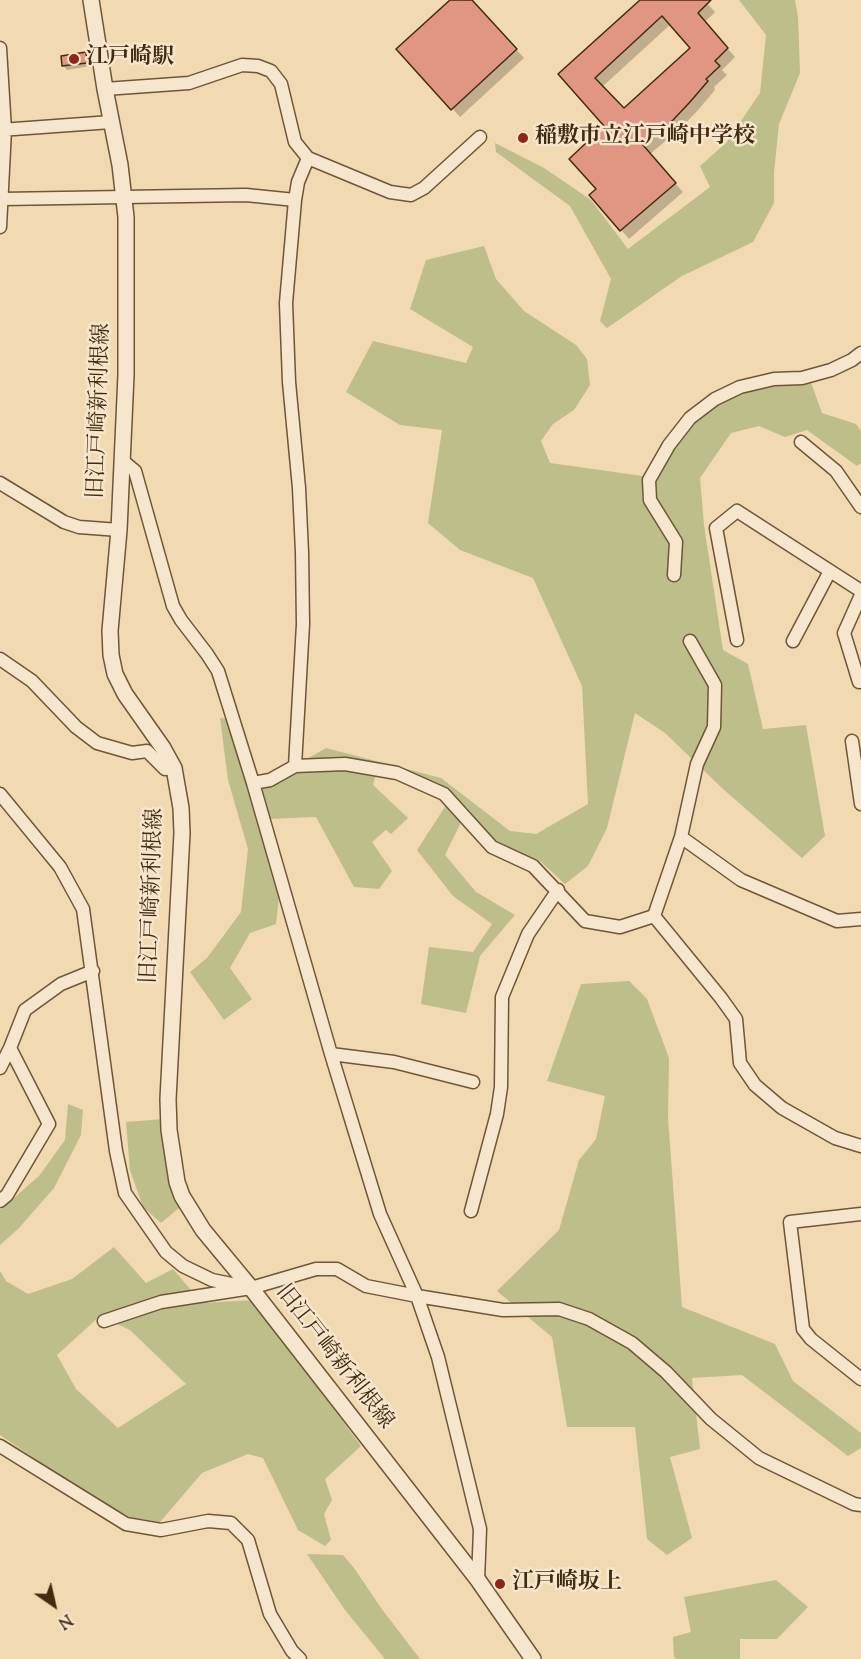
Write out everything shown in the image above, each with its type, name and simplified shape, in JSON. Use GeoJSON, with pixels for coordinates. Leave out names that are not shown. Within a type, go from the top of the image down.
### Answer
{"type":"FeatureCollection","features":[{"type":"Feature","properties":{"kind":"street","name":"旧江戸崎新利根線"},"geometry":{"type":"LineString","coordinates":[[91,0],[125,198],[126,363],[123,461],[110,631],[115,674],[125,694],[163,748],[174,768],[178,784],[182,832],[168,1099],[173,1159],[182,1196],[192,1214],[478,1580],[533,1659]]}},
{"type":"Feature","properties":{"kind":"street"},"geometry":{"type":"LineString","coordinates":[[0,48],[2,130],[0,227]]}},
{"type":"Feature","properties":{"kind":"street"},"geometry":{"type":"LineString","coordinates":[[105,90],[189,82],[242,65],[258,66],[271,71],[281,84],[295,142],[308,158],[390,192],[411,195],[424,188],[480,137]]}},
{"type":"Feature","properties":{"kind":"street"},"geometry":{"type":"LineString","coordinates":[[2,130],[111,122]]}},
{"type":"Feature","properties":{"kind":"street"},"geometry":{"type":"LineString","coordinates":[[295,766],[303,624],[302,552],[299,488],[289,382],[286,303],[295,200],[298,182],[308,158]]}},
{"type":"Feature","properties":{"kind":"street"},"geometry":{"type":"LineString","coordinates":[[2,199],[246,195],[295,200]]}},
{"type":"Feature","properties":{"kind":"street"},"geometry":{"type":"LineString","coordinates":[[674,575],[676,542],[650,500],[649,480],[669,445],[690,418],[715,399],[740,387],[774,379],[802,378],[831,370],[861,353]]}},
{"type":"Feature","properties":{"kind":"street"},"geometry":{"type":"LineString","coordinates":[[801,442],[836,471],[861,507]]}},
{"type":"Feature","properties":{"kind":"street"},"geometry":{"type":"LineString","coordinates":[[123,461],[135,471],[173,606],[218,671],[380,1214],[417,1296],[438,1357],[480,1529],[478,1580]]}},
{"type":"Feature","properties":{"kind":"street"},"geometry":{"type":"LineString","coordinates":[[0,483],[64,522],[79,527],[119,530]]}},
{"type":"Feature","properties":{"kind":"street"},"geometry":{"type":"LineString","coordinates":[[737,640],[716,528],[737,511],[861,593],[844,633],[859,682]]}},
{"type":"Feature","properties":{"kind":"street"},"geometry":{"type":"LineString","coordinates":[[794,641],[830,571]]}},
{"type":"Feature","properties":{"kind":"street"},"geometry":{"type":"LineString","coordinates":[[654,916],[681,837],[697,764],[714,727],[715,685],[690,641]]}},
{"type":"Feature","properties":{"kind":"street"},"geometry":{"type":"LineString","coordinates":[[0,659],[32,681],[76,727],[97,743],[132,753],[147,751],[165,769],[174,768]]}},
{"type":"Feature","properties":{"kind":"street"},"geometry":{"type":"LineString","coordinates":[[852,741],[861,804]]}},
{"type":"Feature","properties":{"kind":"street"},"geometry":{"type":"LineString","coordinates":[[253,783],[270,780],[295,766],[345,764],[397,773],[444,794],[492,847],[533,866],[585,921],[620,927],[654,916]]}},
{"type":"Feature","properties":{"kind":"street"},"geometry":{"type":"LineString","coordinates":[[0,794],[60,867],[83,909],[116,1151],[125,1193],[166,1252],[183,1266],[212,1280],[251,1288]]}},
{"type":"Feature","properties":{"kind":"street"},"geometry":{"type":"LineString","coordinates":[[681,837],[741,880],[837,921],[861,920]]}},
{"type":"Feature","properties":{"kind":"street"},"geometry":{"type":"LineString","coordinates":[[471,1211],[497,1114],[501,1087],[502,997],[528,934],[558,890]]}},
{"type":"Feature","properties":{"kind":"street"},"geometry":{"type":"LineString","coordinates":[[654,916],[736,1019],[740,1063],[755,1085],[782,1108],[835,1138],[861,1146]]}},
{"type":"Feature","properties":{"kind":"street"},"geometry":{"type":"LineString","coordinates":[[0,1068],[25,1010],[61,984],[93,971]]}},
{"type":"Feature","properties":{"kind":"street"},"geometry":{"type":"LineString","coordinates":[[0,1201],[7,1195],[49,1124],[10,1048]]}},
{"type":"Feature","properties":{"kind":"street"},"geometry":{"type":"LineString","coordinates":[[331,1054],[394,1062],[473,1082]]}},
{"type":"Feature","properties":{"kind":"street"},"geometry":{"type":"LineString","coordinates":[[861,1214],[790,1222],[803,1329],[811,1339],[861,1379]]}},
{"type":"Feature","properties":{"kind":"street"},"geometry":{"type":"LineString","coordinates":[[104,1321],[161,1302],[251,1288],[316,1269],[337,1269],[366,1286],[417,1296],[503,1310],[559,1309],[589,1319],[632,1343],[666,1372],[711,1419],[759,1458],[859,1507]]}},
{"type":"Feature","properties":{"kind":"street"},"geometry":{"type":"LineString","coordinates":[[0,1446],[126,1524],[160,1530],[208,1521],[231,1523],[248,1540],[270,1614],[292,1651],[300,1659]]}},
{"type":"Feature","properties":{"kind":"green space"},"geometry":{"type":"Polygon","coordinates":[[[739,0],[795,0],[798,17],[800,73],[779,124],[774,172],[774,203],[753,242],[682,276],[607,328],[600,321],[611,279],[570,206],[496,152],[495,143],[544,168],[591,200],[628,249],[710,187],[700,166],[726,143],[760,93],[766,35],[739,0]]]}},
{"type":"Feature","properties":{"kind":"green space"},"geometry":{"type":"Polygon","coordinates":[[[484,246],[496,279],[524,311],[576,345],[587,359],[590,385],[574,410],[553,424],[541,441],[550,463],[657,478],[655,463],[719,392],[810,380],[822,413],[856,424],[861,431],[861,463],[857,466],[807,430],[785,437],[759,426],[731,433],[700,478],[704,525],[723,650],[748,664],[763,729],[806,725],[825,836],[802,858],[722,788],[665,733],[635,713],[607,828],[588,866],[565,884],[541,862],[490,844],[466,812],[445,855],[476,892],[515,915],[480,956],[466,1013],[421,1004],[429,947],[473,952],[492,924],[453,896],[417,850],[452,796],[378,768],[373,785],[408,818],[391,834],[386,830],[372,842],[392,871],[379,889],[354,887],[316,817],[268,819],[281,877],[276,924],[250,933],[230,968],[252,999],[224,1020],[190,972],[207,958],[241,912],[248,849],[228,780],[220,718],[239,720],[253,783],[270,780],[326,748],[441,778],[510,831],[536,834],[588,804],[582,686],[533,578],[460,550],[428,523],[442,430],[400,425],[346,392],[373,341],[466,363],[473,347],[410,309],[426,260],[484,246]]]}},
{"type":"Feature","properties":{"kind":"green space"},"geometry":{"type":"Polygon","coordinates":[[[629,981],[647,999],[669,1058],[668,1118],[682,1307],[775,1344],[793,1381],[861,1433],[861,1448],[848,1456],[742,1375],[692,1378],[700,1449],[670,1457],[692,1538],[667,1555],[647,1539],[635,1427],[567,1427],[552,1337],[497,1291],[559,1230],[579,1160],[596,1139],[605,1096],[547,1081],[581,984],[629,981]]]}},
{"type":"Feature","properties":{"kind":"green space"},"geometry":{"type":"Polygon","coordinates":[[[68,1104],[83,1110],[81,1135],[54,1188],[19,1228],[0,1245],[0,1210],[39,1176],[65,1140],[68,1104]]]}},
{"type":"Feature","properties":{"kind":"green space"},"geometry":{"type":"Polygon","coordinates":[[[164,1119],[169,1170],[179,1208],[161,1223],[143,1207],[130,1170],[126,1122],[164,1119]]]}},
{"type":"Feature","properties":{"kind":"green space"},"geometry":{"type":"Polygon","coordinates":[[[114,1247],[146,1283],[173,1269],[202,1303],[254,1300],[361,1446],[325,1479],[332,1500],[324,1514],[331,1540],[325,1546],[298,1530],[263,1458],[248,1454],[202,1473],[160,1522],[130,1517],[78,1488],[0,1435],[0,1271],[6,1281],[28,1294],[72,1279],[114,1247]],[[100,1316],[57,1355],[76,1389],[118,1428],[186,1384],[130,1330],[100,1316]]]}},
{"type":"Feature","properties":{"kind":"green space"},"geometry":{"type":"Polygon","coordinates":[[[307,1554],[343,1555],[420,1659],[385,1659],[345,1610],[307,1554]]]}},
{"type":"Feature","properties":{"kind":"green space"},"geometry":{"type":"Polygon","coordinates":[[[776,1580],[808,1607],[777,1639],[740,1639],[740,1659],[676,1659],[674,1657],[673,1637],[691,1632],[684,1597],[776,1580]]]}},
{"type":"Feature","properties":{"kind":"building"},"geometry":{"type":"Polygon","coordinates":[[[450,0],[472,0],[517,49],[451,110],[396,49],[450,0]]]}},
{"type":"Feature","properties":{"kind":"building"},"geometry":{"type":"Polygon","coordinates":[[[640,0],[711,0],[698,13],[728,48],[715,61],[720,66],[706,79],[708,81],[690,102],[673,120],[643,145],[676,183],[620,231],[589,195],[596,189],[569,159],[604,126],[558,74],[640,0]],[[662,16],[595,78],[624,108],[690,48],[662,16]]]}},
{"type":"Feature","properties":{"kind":"building","name":"江戸崎駅"},"geometry":{"type":"Polygon","coordinates":[[[86,52],[87,63],[62,66],[61,56],[86,52]]]}},
{"type":"Feature","properties":{"kind":"place","name":"江戸崎駅"},"geometry":{"type":"Point","coordinates":[74,59]}},
{"type":"Feature","properties":{"kind":"place","name":"稲敷市立江戸崎中学校"},"geometry":{"type":"Point","coordinates":[523,138]}},
{"type":"Feature","properties":{"kind":"place","name":"江戸崎坂上"},"geometry":{"type":"Point","coordinates":[500,1584]}}]}
